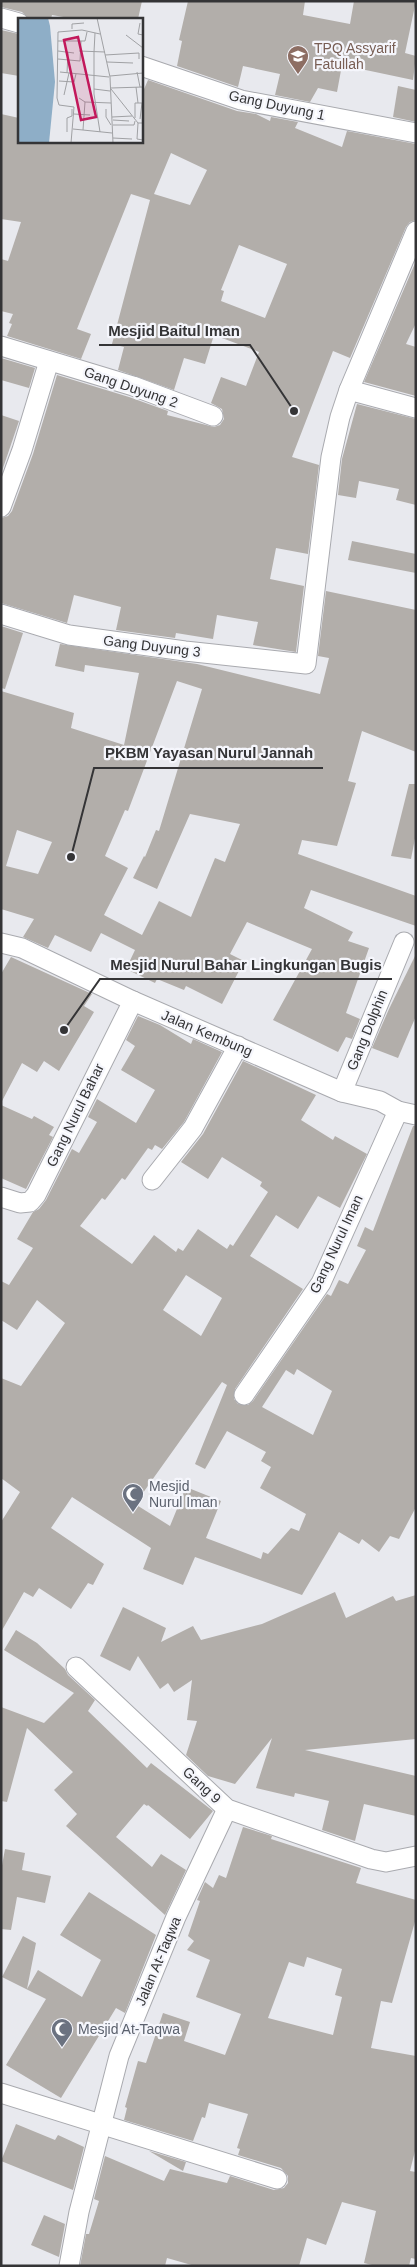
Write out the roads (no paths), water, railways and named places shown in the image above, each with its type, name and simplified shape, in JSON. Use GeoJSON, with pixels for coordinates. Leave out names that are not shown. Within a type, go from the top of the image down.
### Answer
{"type":"FeatureCollection","features":[{"type":"Feature","properties":{"kind":"street"},"geometry":{"type":"LineString","coordinates":[[1,18],[18,23]]}},
{"type":"Feature","properties":{"kind":"street","name":"Gang Duyung 1"},"geometry":{"type":"LineString","coordinates":[[142,66],[241,100],[416,133]]}},
{"type":"Feature","properties":{"kind":"street"},"geometry":{"type":"LineString","coordinates":[[416,231],[349,390],[416,408]]}},
{"type":"Feature","properties":{"kind":"street","name":"Gang Duyung 2"},"geometry":{"type":"LineString","coordinates":[[1,346],[133,386],[213,416]]}},
{"type":"Feature","properties":{"kind":"street"},"geometry":{"type":"LineString","coordinates":[[1,507],[22,450],[49,361]]}},
{"type":"Feature","properties":{"kind":"street","name":"Gang Duyung 3"},"geometry":{"type":"LineString","coordinates":[[1,614],[69,636],[306,664],[331,457],[349,390]]}},
{"type":"Feature","properties":{"kind":"street","name":"Gang Dolphin"},"geometry":{"type":"LineString","coordinates":[[342,1092],[404,942]]}},
{"type":"Feature","properties":{"kind":"street","name":"Jalan Kembung"},"geometry":{"type":"LineString","coordinates":[[1,943],[22,948],[133,1001],[342,1092],[380,1101],[407,1113]]}},
{"type":"Feature","properties":{"kind":"street","name":"Gang Nurul Bahar"},"geometry":{"type":"LineString","coordinates":[[1,1197],[20,1203],[30,1202],[36,1195],[133,1001]]}},
{"type":"Feature","properties":{"kind":"street"},"geometry":{"type":"LineString","coordinates":[[152,1180],[193,1128],[238,1046]]}},
{"type":"Feature","properties":{"kind":"street","name":"Gang Nurul Iman"},"geometry":{"type":"LineString","coordinates":[[244,1395],[321,1283],[407,1113]]}},
{"type":"Feature","properties":{"kind":"street","name":"Gang 9"},"geometry":{"type":"LineString","coordinates":[[76,1667],[227,1809],[372,1859],[386,1862],[416,1856]]}},
{"type":"Feature","properties":{"kind":"street","name":"Jalan At-Taqwa"},"geometry":{"type":"LineString","coordinates":[[69,2266],[79,2212],[119,2056],[176,1917],[227,1809]]}},
{"type":"Feature","properties":{"kind":"street"},"geometry":{"type":"LineString","coordinates":[[1,2093],[277,2179]]}},
{"type":"Feature","properties":{"kind":"place","name":"TPQ Assyarif Fatullah"},"geometry":{"type":"Point","coordinates":[298,75]}},
{"type":"Feature","properties":{"kind":"place","name":"Mesjid Baitul Iman"},"geometry":{"type":"Point","coordinates":[294,411]}},
{"type":"Feature","properties":{"kind":"place","name":"PKBM Yayasan Nurul Jannah"},"geometry":{"type":"Point","coordinates":[71,857]}},
{"type":"Feature","properties":{"kind":"place","name":"Mesjid Nurul Bahar Lingkungan Bugis"},"geometry":{"type":"Point","coordinates":[64,1030]}},
{"type":"Feature","properties":{"kind":"place","name":"Mesjid Nurul Iman"},"geometry":{"type":"Point","coordinates":[133,1513]}},
{"type":"Feature","properties":{"kind":"place","name":"Mesjid At-Taqwa"},"geometry":{"type":"Point","coordinates":[62,2048]}}]}
